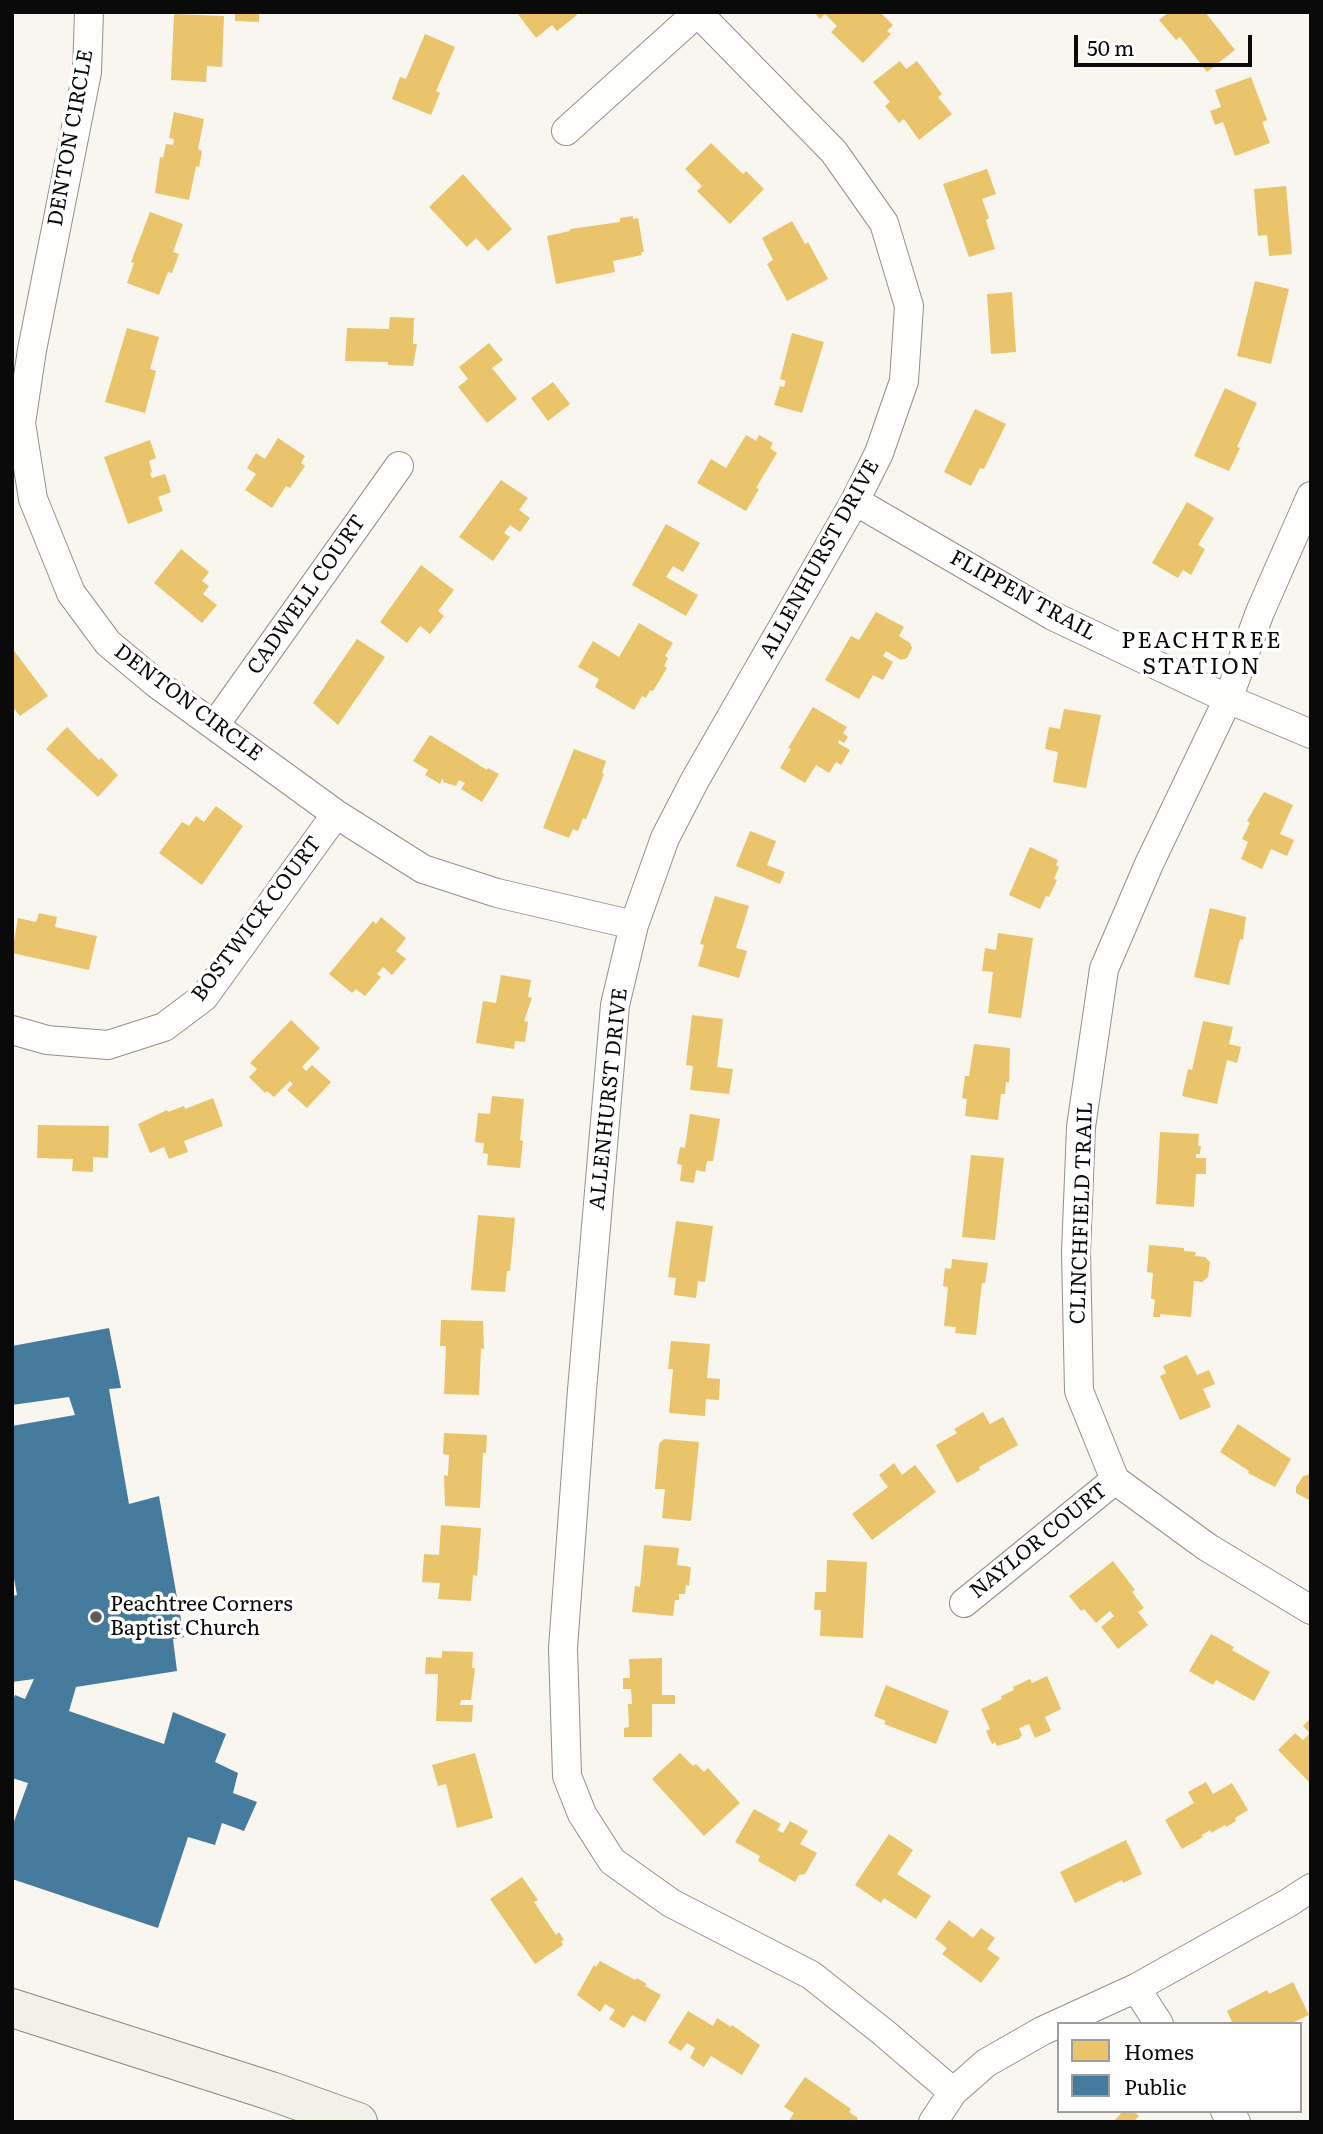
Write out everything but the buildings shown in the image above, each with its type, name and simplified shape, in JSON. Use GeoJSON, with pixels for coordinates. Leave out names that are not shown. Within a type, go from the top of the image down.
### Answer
{"type":"FeatureCollection","features":[{"type":"Feature","properties":{"kind":"street","name":"DENTON CIRCLE"},"geometry":{"type":"LineString","coordinates":[[89,12],[87,72],[22,347],[21,424],[33,499],[71,593],[108,643],[157,684],[336,814],[424,869],[498,893],[634,925]]}},
{"type":"Feature","properties":{"kind":"street"},"geometry":{"type":"LineString","coordinates":[[566,131],[697,13]]}},
{"type":"Feature","properties":{"kind":"street","name":"ALLENHURST DRIVE"},"geometry":{"type":"LineString","coordinates":[[697,13],[834,152],[884,223],[909,306],[904,382],[880,453],[855,501],[665,838],[634,925],[615,1005],[582,1390],[563,1648],[567,1776],[582,1814],[612,1861],[671,1903],[811,1975],[953,2092]]}},
{"type":"Feature","properties":{"kind":"street","name":"CADWELL COURT"},"geometry":{"type":"LineString","coordinates":[[215,725],[399,466]]}},
{"type":"Feature","properties":{"kind":"street","name":"CLINCHFIELD TRAIL"},"geometry":{"type":"LineString","coordinates":[[1115,1480],[1079,1391],[1076,1252],[1081,1127],[1104,970],[1149,864],[1228,699],[1260,612],[1311,496]]}},
{"type":"Feature","properties":{"kind":"street","name":"FLIPPEN TRAIL"},"geometry":{"type":"LineString","coordinates":[[855,501],[1053,616],[1228,699],[1311,734]]}},
{"type":"Feature","properties":{"kind":"street","name":"BOSTWICK COURT"},"geometry":{"type":"LineString","coordinates":[[12,1030],[47,1040],[108,1045],[164,1027],[204,997],[336,814]]}},
{"type":"Feature","properties":{"kind":"street"},"geometry":{"type":"LineString","coordinates":[[1115,1480],[1207,1547],[1311,1611]]}},
{"type":"Feature","properties":{"kind":"street","name":"NAYLOR COURT"},"geometry":{"type":"LineString","coordinates":[[964,1603],[1115,1480]]}},
{"type":"Feature","properties":{"kind":"street"},"geometry":{"type":"LineString","coordinates":[[1062,2022],[1136,1988],[1311,1888]]}},
{"type":"Feature","properties":{"kind":"street"},"geometry":{"type":"LineString","coordinates":[[1136,1988],[1158,2022]]}},
{"type":"Feature","properties":{"kind":"street"},"geometry":{"type":"LineString","coordinates":[[12,2008],[271,2091],[358,2122]]}},
{"type":"Feature","properties":{"kind":"street"},"geometry":{"type":"LineString","coordinates":[[933,2122],[953,2092],[986,2063],[1057,2024]]}},
{"type":"Feature","properties":{"kind":"place","name":"Peachtree Corners Baptist Church"},"geometry":{"type":"Point","coordinates":[96,1617]}},
{"type":"Feature","properties":{"kind":"district","name":"PEACHTREE STATION"},"geometry":{"type":"Point","coordinates":[1202,654]}}]}
